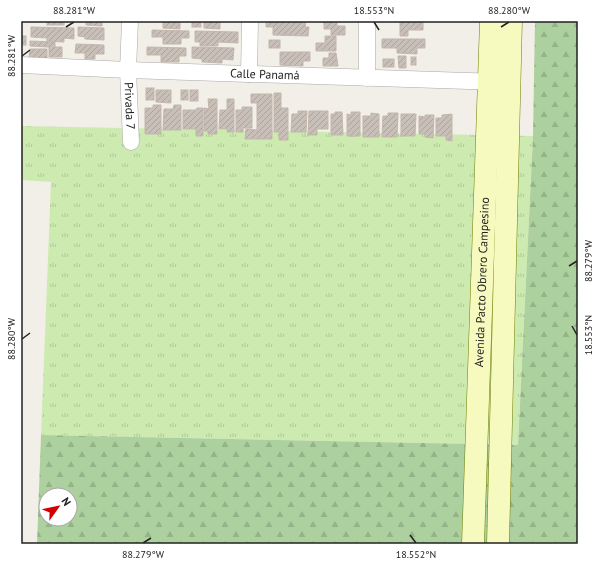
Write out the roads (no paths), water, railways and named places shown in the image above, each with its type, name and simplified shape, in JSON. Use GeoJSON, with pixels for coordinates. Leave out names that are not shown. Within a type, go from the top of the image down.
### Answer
{"type":"FeatureCollection","features":[{"type":"Feature","properties":{"kind":"street","name":"Privada 7"},"geometry":{"type":"LineString","coordinates":[[130,21],[128,70],[131,142]]}},
{"type":"Feature","properties":{"kind":"street"},"geometry":{"type":"LineString","coordinates":[[249,74],[250,21]]}},
{"type":"Feature","properties":{"kind":"street"},"geometry":{"type":"LineString","coordinates":[[367,21],[367,78]]}},
{"type":"Feature","properties":{"kind":"street","name":"Avenida Pacto Obrero Campesino"},"geometry":{"type":"LineString","coordinates":[[491,21],[499,82],[498,544]]}},
{"type":"Feature","properties":{"kind":"street","name":"Avenida Pacto Obrero Campesino"},"geometry":{"type":"LineString","coordinates":[[472,544],[499,82],[511,21]]}},
{"type":"Feature","properties":{"kind":"street","name":"Calle Panamá"},"geometry":{"type":"LineString","coordinates":[[21,65],[499,82]]}}]}
